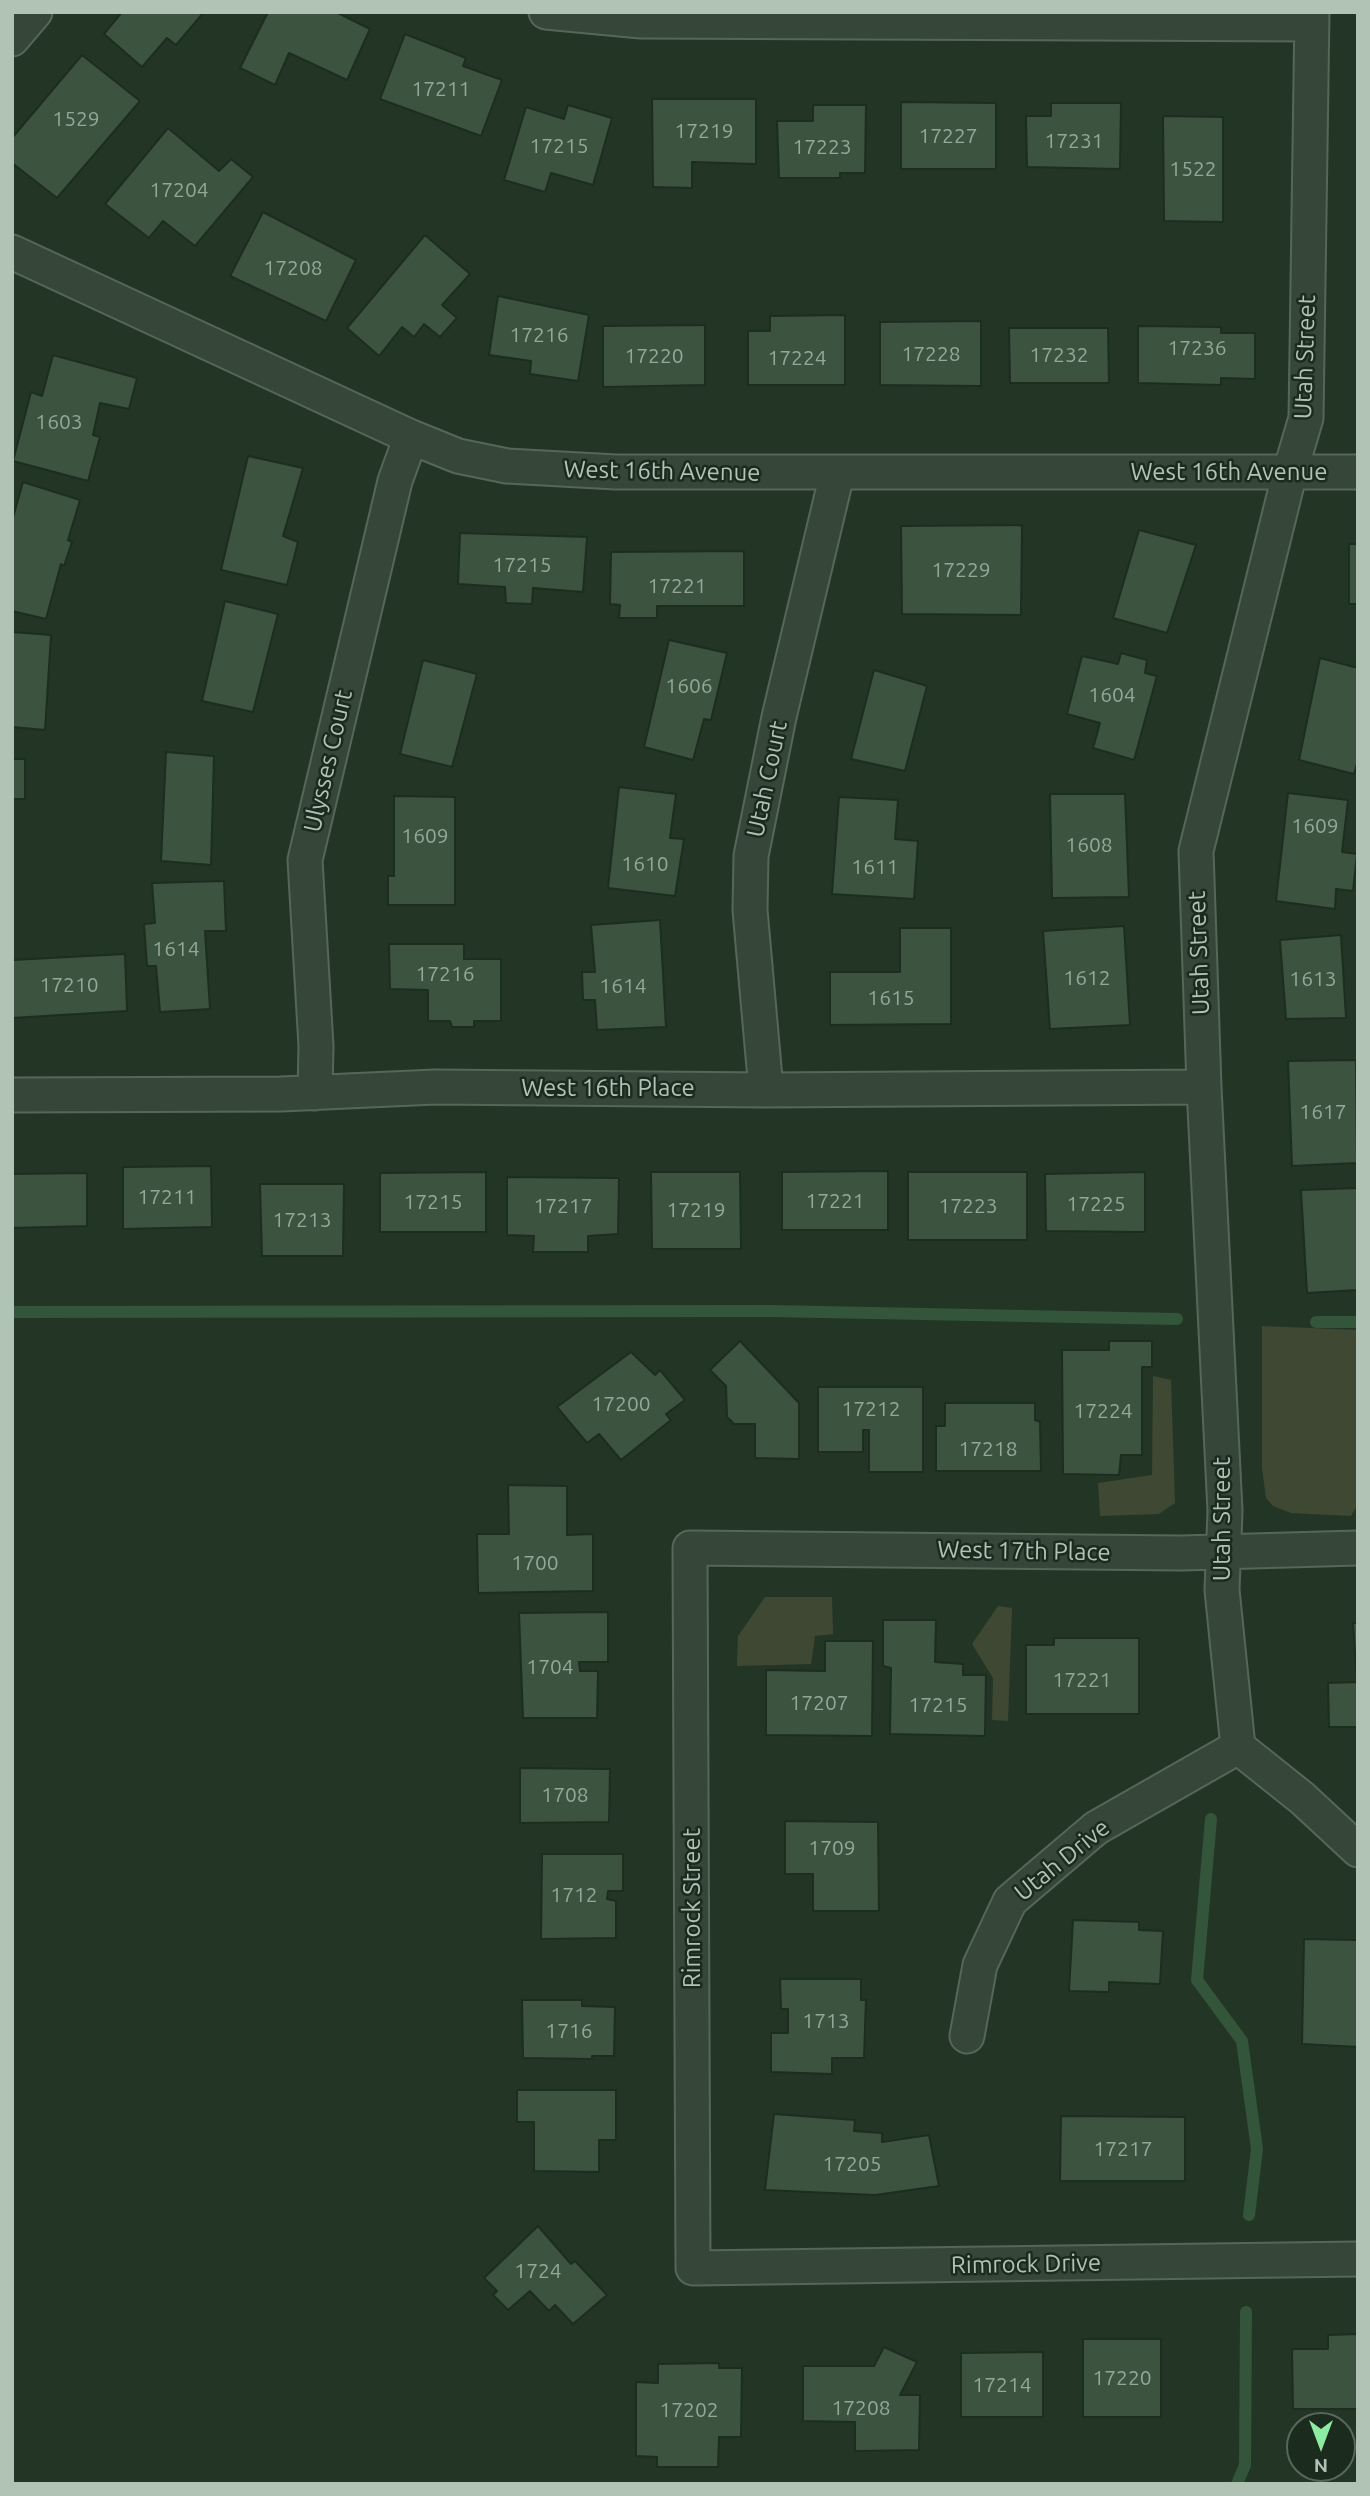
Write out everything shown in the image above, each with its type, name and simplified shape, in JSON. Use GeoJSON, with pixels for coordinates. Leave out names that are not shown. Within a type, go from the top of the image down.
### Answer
{"type":"FeatureCollection","features":[{"type":"Feature","properties":{"kind":"street"},"geometry":{"type":"LineString","coordinates":[[12,39],[35,12]]}},
{"type":"Feature","properties":{"kind":"street"},"geometry":{"type":"LineString","coordinates":[[545,12],[641,22],[1312,18]]}},
{"type":"Feature","properties":{"kind":"street","name":"Utah Street"},"geometry":{"type":"LineString","coordinates":[[1238,1747],[1222,1590],[1224,1551],[1216,1297],[1203,1087],[1196,851],[1290,472],[1306,418],[1312,18]]}},
{"type":"Feature","properties":{"kind":"street","name":"West 16th Avenue"},"geometry":{"type":"LineString","coordinates":[[12,252],[411,437],[458,456],[507,466],[616,472],[837,474],[1358,472]]}},
{"type":"Feature","properties":{"kind":"street","name":"Ulysses Court"},"geometry":{"type":"LineString","coordinates":[[315,1093],[316,1046],[305,860],[395,481],[411,437]]}},
{"type":"Feature","properties":{"kind":"street","name":"Utah Court"},"geometry":{"type":"LineString","coordinates":[[766,1090],[750,910],[751,856],[779,717],[837,474]]}},
{"type":"Feature","properties":{"kind":"street","name":"West 16th Place"},"geometry":{"type":"LineString","coordinates":[[12,1095],[315,1093],[435,1087],[766,1090],[1203,1087]]}},
{"type":"Feature","properties":{"kind":"street","name":"West 17th Place"},"geometry":{"type":"LineString","coordinates":[[690,1548],[1224,1551],[1358,1548]]}},
{"type":"Feature","properties":{"kind":"street","name":"Rimrock Street"},"geometry":{"type":"LineString","coordinates":[[690,1548],[693,2268]]}},
{"type":"Feature","properties":{"kind":"street"},"geometry":{"type":"LineString","coordinates":[[1238,1747],[1302,1798],[1358,1850]]}},
{"type":"Feature","properties":{"kind":"street","name":"Utah Drive"},"geometry":{"type":"LineString","coordinates":[[967,2036],[980,1965],[1010,1901],[1096,1828],[1238,1747]]}},
{"type":"Feature","properties":{"kind":"street","name":"Rimrock Drive"},"geometry":{"type":"LineString","coordinates":[[693,2268],[1358,2259]]}},
{"type":"Feature","properties":{"kind":"green space"},"geometry":{"type":"Polygon","coordinates":[[[1262,1326],[1358,1330],[1358,1504],[1351,1516],[1291,1513],[1273,1506],[1266,1498],[1262,1468],[1262,1326]]]}},
{"type":"Feature","properties":{"kind":"green space"},"geometry":{"type":"Polygon","coordinates":[[[1153,1376],[1171,1380],[1175,1503],[1159,1514],[1100,1516],[1098,1483],[1152,1475],[1153,1376]]]}},
{"type":"Feature","properties":{"kind":"green space"},"geometry":{"type":"Polygon","coordinates":[[[765,1597],[832,1597],[833,1634],[815,1636],[811,1664],[737,1666],[738,1636],[765,1597]]]}},
{"type":"Feature","properties":{"kind":"green space"},"geometry":{"type":"Polygon","coordinates":[[[998,1606],[1012,1608],[1008,1721],[992,1720],[993,1678],[972,1644],[998,1606]]]}},
{"type":"Feature","properties":{"kind":"building"},"geometry":{"type":"Polygon","coordinates":[[[122,12],[204,12],[176,45],[167,38],[142,67],[104,34],[122,12]]]}},
{"type":"Feature","properties":{"kind":"building"},"geometry":{"type":"Polygon","coordinates":[[[268,12],[336,12],[370,29],[347,80],[289,53],[275,85],[240,68],[268,12]]]}},
{"type":"Feature","properties":{"kind":"building"},"geometry":{"type":"Polygon","coordinates":[[[405,34],[466,58],[463,66],[502,80],[481,136],[380,99],[405,34]]]}},
{"type":"Feature","properties":{"kind":"building"},"geometry":{"type":"Polygon","coordinates":[[[82,55],[140,101],[57,198],[12,163],[12,138],[82,55]]]}},
{"type":"Feature","properties":{"kind":"building"},"geometry":{"type":"Polygon","coordinates":[[[652,99],[756,99],[756,164],[692,162],[692,188],[653,187],[652,99]]]}},
{"type":"Feature","properties":{"kind":"building"},"geometry":{"type":"Polygon","coordinates":[[[901,102],[996,103],[996,169],[901,169],[901,102]]]}},
{"type":"Feature","properties":{"kind":"building"},"geometry":{"type":"Polygon","coordinates":[[[1051,103],[1121,103],[1120,169],[1027,167],[1026,116],[1051,116],[1051,103]]]}},
{"type":"Feature","properties":{"kind":"building"},"geometry":{"type":"Polygon","coordinates":[[[568,105],[612,118],[593,185],[551,173],[545,192],[504,180],[526,107],[564,119],[568,105]]]}},
{"type":"Feature","properties":{"kind":"building"},"geometry":{"type":"Polygon","coordinates":[[[813,105],[866,105],[865,173],[840,173],[840,178],[779,178],[777,121],[813,121],[813,105]]]}},
{"type":"Feature","properties":{"kind":"building"},"geometry":{"type":"Polygon","coordinates":[[[1163,116],[1223,117],[1223,222],[1164,221],[1163,116]]]}},
{"type":"Feature","properties":{"kind":"building"},"geometry":{"type":"Polygon","coordinates":[[[168,128],[219,171],[231,159],[253,177],[195,246],[163,221],[149,238],[105,204],[168,128]]]}},
{"type":"Feature","properties":{"kind":"building"},"geometry":{"type":"Polygon","coordinates":[[[263,212],[356,260],[326,321],[230,276],[263,212]]]}},
{"type":"Feature","properties":{"kind":"building"},"geometry":{"type":"Polygon","coordinates":[[[425,235],[470,274],[442,305],[457,318],[440,337],[424,324],[414,337],[402,327],[379,356],[347,328],[425,235]]]}},
{"type":"Feature","properties":{"kind":"building"},"geometry":{"type":"Polygon","coordinates":[[[498,296],[589,315],[578,381],[530,374],[531,361],[489,355],[498,296]]]}},
{"type":"Feature","properties":{"kind":"building"},"geometry":{"type":"Polygon","coordinates":[[[845,315],[845,385],[748,385],[748,331],[770,331],[770,316],[845,315]]]}},
{"type":"Feature","properties":{"kind":"building"},"geometry":{"type":"Polygon","coordinates":[[[981,321],[981,386],[880,385],[880,322],[981,321]]]}},
{"type":"Feature","properties":{"kind":"building"},"geometry":{"type":"Polygon","coordinates":[[[705,325],[705,385],[603,387],[603,326],[705,325]]]}},
{"type":"Feature","properties":{"kind":"building"},"geometry":{"type":"Polygon","coordinates":[[[1138,326],[1221,327],[1221,333],[1255,333],[1255,379],[1221,378],[1221,385],[1138,383],[1138,326]]]}},
{"type":"Feature","properties":{"kind":"building"},"geometry":{"type":"Polygon","coordinates":[[[1009,328],[1108,328],[1109,383],[1010,383],[1009,328]]]}},
{"type":"Feature","properties":{"kind":"building"},"geometry":{"type":"Polygon","coordinates":[[[53,355],[137,378],[129,409],[100,403],[93,435],[100,437],[88,481],[13,461],[31,392],[42,396],[53,355]]]}},
{"type":"Feature","properties":{"kind":"building"},"geometry":{"type":"Polygon","coordinates":[[[248,456],[303,468],[283,536],[298,542],[287,585],[221,570],[248,456]]]}},
{"type":"Feature","properties":{"kind":"building"},"geometry":{"type":"Polygon","coordinates":[[[23,482],[80,500],[68,540],[72,542],[64,566],[61,564],[46,619],[12,611],[12,521],[23,482]]]}},
{"type":"Feature","properties":{"kind":"building"},"geometry":{"type":"Polygon","coordinates":[[[1022,525],[1021,615],[902,614],[901,526],[1022,525]]]}},
{"type":"Feature","properties":{"kind":"building"},"geometry":{"type":"Polygon","coordinates":[[[1139,530],[1196,545],[1167,633],[1113,618],[1139,530]]]}},
{"type":"Feature","properties":{"kind":"building"},"geometry":{"type":"Polygon","coordinates":[[[460,533],[587,537],[583,592],[533,588],[532,604],[506,603],[505,587],[458,584],[460,533]]]}},
{"type":"Feature","properties":{"kind":"building"},"geometry":{"type":"Polygon","coordinates":[[[1349,544],[1358,544],[1358,604],[1349,604],[1349,544]]]}},
{"type":"Feature","properties":{"kind":"building"},"geometry":{"type":"Polygon","coordinates":[[[744,551],[744,606],[657,606],[657,618],[619,618],[620,605],[610,604],[611,552],[744,551]]]}},
{"type":"Feature","properties":{"kind":"building"},"geometry":{"type":"Polygon","coordinates":[[[225,601],[278,614],[253,712],[202,701],[225,601]]]}},
{"type":"Feature","properties":{"kind":"building"},"geometry":{"type":"Polygon","coordinates":[[[12,632],[51,635],[45,730],[12,727],[12,632]]]}},
{"type":"Feature","properties":{"kind":"building"},"geometry":{"type":"Polygon","coordinates":[[[669,640],[727,653],[711,720],[704,719],[693,760],[644,747],[669,640]]]}},
{"type":"Feature","properties":{"kind":"building"},"geometry":{"type":"Polygon","coordinates":[[[1121,653],[1147,660],[1145,673],[1157,676],[1134,760],[1093,748],[1100,723],[1067,714],[1082,656],[1118,664],[1121,653]]]}},
{"type":"Feature","properties":{"kind":"building"},"geometry":{"type":"Polygon","coordinates":[[[1320,658],[1358,668],[1358,760],[1354,774],[1299,760],[1320,658]]]}},
{"type":"Feature","properties":{"kind":"building"},"geometry":{"type":"Polygon","coordinates":[[[423,660],[477,674],[452,767],[400,754],[423,660]]]}},
{"type":"Feature","properties":{"kind":"building"},"geometry":{"type":"Polygon","coordinates":[[[874,670],[927,686],[905,771],[851,759],[874,670]]]}},
{"type":"Feature","properties":{"kind":"building"},"geometry":{"type":"Polygon","coordinates":[[[166,752],[214,756],[211,865],[161,861],[166,752]]]}},
{"type":"Feature","properties":{"kind":"building"},"geometry":{"type":"Polygon","coordinates":[[[12,759],[25,759],[25,799],[12,799],[12,759]]]}},
{"type":"Feature","properties":{"kind":"building"},"geometry":{"type":"Polygon","coordinates":[[[619,787],[676,794],[670,838],[684,839],[675,896],[608,888],[619,787]]]}},
{"type":"Feature","properties":{"kind":"building"},"geometry":{"type":"Polygon","coordinates":[[[1288,793],[1348,800],[1342,852],[1357,854],[1353,891],[1336,889],[1335,909],[1276,901],[1288,793]]]}},
{"type":"Feature","properties":{"kind":"building"},"geometry":{"type":"Polygon","coordinates":[[[1050,794],[1125,794],[1129,897],[1052,898],[1050,794]]]}},
{"type":"Feature","properties":{"kind":"building"},"geometry":{"type":"Polygon","coordinates":[[[394,796],[455,797],[455,905],[388,905],[388,876],[394,876],[394,796]]]}},
{"type":"Feature","properties":{"kind":"building"},"geometry":{"type":"Polygon","coordinates":[[[839,797],[898,800],[895,839],[918,841],[914,899],[832,894],[839,797]]]}},
{"type":"Feature","properties":{"kind":"building"},"geometry":{"type":"Polygon","coordinates":[[[224,881],[226,931],[205,931],[210,1009],[160,1012],[156,966],[147,966],[144,924],[155,923],[152,883],[224,881]]]}},
{"type":"Feature","properties":{"kind":"building"},"geometry":{"type":"Polygon","coordinates":[[[660,920],[666,1027],[597,1030],[595,1000],[583,1000],[582,972],[595,972],[591,925],[660,920]]]}},
{"type":"Feature","properties":{"kind":"building"},"geometry":{"type":"Polygon","coordinates":[[[1124,926],[1130,1025],[1050,1029],[1043,931],[1124,926]]]}},
{"type":"Feature","properties":{"kind":"building"},"geometry":{"type":"Polygon","coordinates":[[[900,928],[951,928],[951,1024],[830,1025],[830,972],[900,972],[900,928]]]}},
{"type":"Feature","properties":{"kind":"building"},"geometry":{"type":"Polygon","coordinates":[[[1341,935],[1346,1018],[1286,1019],[1280,940],[1341,935]]]}},
{"type":"Feature","properties":{"kind":"building"},"geometry":{"type":"Polygon","coordinates":[[[389,944],[464,944],[464,959],[501,959],[501,1021],[474,1021],[474,1027],[452,1027],[450,1021],[428,1021],[428,990],[390,989],[389,944]]]}},
{"type":"Feature","properties":{"kind":"building"},"geometry":{"type":"Polygon","coordinates":[[[125,954],[127,1011],[12,1018],[12,960],[125,954]]]}},
{"type":"Feature","properties":{"kind":"building"},"geometry":{"type":"Polygon","coordinates":[[[1356,1060],[1357,1163],[1292,1166],[1288,1061],[1356,1060]]]}},
{"type":"Feature","properties":{"kind":"building"},"geometry":{"type":"Polygon","coordinates":[[[211,1166],[212,1227],[123,1229],[123,1167],[211,1166]]]}},
{"type":"Feature","properties":{"kind":"building"},"geometry":{"type":"Polygon","coordinates":[[[888,1171],[888,1230],[782,1230],[782,1172],[888,1171]]]}},
{"type":"Feature","properties":{"kind":"building"},"geometry":{"type":"Polygon","coordinates":[[[486,1172],[486,1232],[380,1232],[380,1173],[486,1172]]]}},
{"type":"Feature","properties":{"kind":"building"},"geometry":{"type":"Polygon","coordinates":[[[651,1172],[740,1172],[741,1249],[652,1249],[651,1172]]]}},
{"type":"Feature","properties":{"kind":"building"},"geometry":{"type":"Polygon","coordinates":[[[908,1172],[1027,1172],[1027,1240],[908,1240],[908,1172]]]}},
{"type":"Feature","properties":{"kind":"building"},"geometry":{"type":"Polygon","coordinates":[[[1145,1172],[1145,1232],[1046,1231],[1045,1174],[1145,1172]]]}},
{"type":"Feature","properties":{"kind":"building"},"geometry":{"type":"Polygon","coordinates":[[[87,1173],[87,1226],[12,1228],[12,1174],[87,1173]]]}},
{"type":"Feature","properties":{"kind":"building"},"geometry":{"type":"Polygon","coordinates":[[[507,1177],[619,1178],[618,1234],[588,1236],[588,1252],[533,1252],[534,1236],[507,1235],[507,1177]]]}},
{"type":"Feature","properties":{"kind":"building"},"geometry":{"type":"Polygon","coordinates":[[[260,1184],[344,1184],[343,1256],[262,1256],[260,1184]]]}},
{"type":"Feature","properties":{"kind":"building"},"geometry":{"type":"Polygon","coordinates":[[[1358,1188],[1358,1290],[1307,1293],[1301,1190],[1358,1188]]]}},
{"type":"Feature","properties":{"kind":"building"},"geometry":{"type":"Polygon","coordinates":[[[740,1341],[799,1403],[799,1459],[755,1458],[755,1424],[734,1424],[727,1417],[726,1386],[710,1370],[740,1341]]]}},
{"type":"Feature","properties":{"kind":"building"},"geometry":{"type":"Polygon","coordinates":[[[1109,1341],[1152,1341],[1152,1367],[1142,1367],[1142,1455],[1121,1455],[1119,1475],[1063,1474],[1062,1350],[1109,1350],[1109,1341]]]}},
{"type":"Feature","properties":{"kind":"building"},"geometry":{"type":"Polygon","coordinates":[[[631,1352],[655,1375],[660,1370],[685,1400],[666,1414],[671,1420],[621,1460],[599,1434],[587,1443],[557,1407],[631,1352]]]}},
{"type":"Feature","properties":{"kind":"building"},"geometry":{"type":"Polygon","coordinates":[[[818,1387],[923,1387],[923,1472],[869,1472],[869,1430],[863,1430],[863,1452],[818,1452],[818,1387]]]}},
{"type":"Feature","properties":{"kind":"building"},"geometry":{"type":"Polygon","coordinates":[[[945,1403],[1035,1403],[1035,1420],[1040,1422],[1041,1471],[936,1471],[936,1426],[945,1426],[945,1403]]]}},
{"type":"Feature","properties":{"kind":"building"},"geometry":{"type":"Polygon","coordinates":[[[508,1485],[567,1486],[567,1535],[593,1534],[593,1591],[478,1593],[477,1534],[509,1534],[508,1485]]]}},
{"type":"Feature","properties":{"kind":"building"},"geometry":{"type":"Polygon","coordinates":[[[608,1612],[608,1662],[579,1662],[580,1671],[598,1671],[597,1718],[523,1718],[519,1613],[608,1612]]]}},
{"type":"Feature","properties":{"kind":"building"},"geometry":{"type":"Polygon","coordinates":[[[883,1620],[936,1620],[935,1662],[963,1664],[963,1675],[986,1675],[985,1736],[890,1734],[891,1668],[883,1666],[883,1620]]]}},
{"type":"Feature","properties":{"kind":"building"},"geometry":{"type":"Polygon","coordinates":[[[1353,1623],[1358,1623],[1358,1727],[1329,1727],[1328,1683],[1357,1682],[1353,1623]]]}},
{"type":"Feature","properties":{"kind":"building"},"geometry":{"type":"Polygon","coordinates":[[[1054,1638],[1139,1638],[1139,1714],[1026,1714],[1026,1645],[1054,1645],[1054,1638]]]}},
{"type":"Feature","properties":{"kind":"building"},"geometry":{"type":"Polygon","coordinates":[[[825,1641],[873,1641],[872,1736],[766,1735],[766,1670],[825,1671],[825,1641]]]}},
{"type":"Feature","properties":{"kind":"building"},"geometry":{"type":"Polygon","coordinates":[[[520,1768],[610,1769],[609,1822],[520,1823],[520,1768]]]}},
{"type":"Feature","properties":{"kind":"building"},"geometry":{"type":"Polygon","coordinates":[[[785,1821],[878,1822],[879,1911],[813,1911],[813,1874],[785,1874],[785,1821]]]}},
{"type":"Feature","properties":{"kind":"building"},"geometry":{"type":"Polygon","coordinates":[[[542,1854],[623,1854],[623,1891],[608,1891],[607,1899],[616,1901],[616,1938],[541,1939],[542,1854]]]}},
{"type":"Feature","properties":{"kind":"building"},"geometry":{"type":"Polygon","coordinates":[[[1073,1920],[1139,1922],[1139,1930],[1163,1931],[1160,1984],[1109,1982],[1109,1992],[1069,1991],[1073,1920]]]}},
{"type":"Feature","properties":{"kind":"building"},"geometry":{"type":"Polygon","coordinates":[[[1304,1939],[1358,1940],[1358,2047],[1302,2044],[1304,1939]]]}},
{"type":"Feature","properties":{"kind":"building"},"geometry":{"type":"Polygon","coordinates":[[[780,1979],[861,1979],[861,2000],[866,2000],[864,2058],[832,2058],[832,2074],[771,2072],[771,2033],[788,2033],[788,2009],[781,2009],[780,1979]]]}},
{"type":"Feature","properties":{"kind":"building"},"geometry":{"type":"Polygon","coordinates":[[[522,2000],[582,2000],[582,2006],[615,2007],[614,2056],[592,2056],[592,2059],[523,2058],[522,2000]]]}},
{"type":"Feature","properties":{"kind":"building"},"geometry":{"type":"Polygon","coordinates":[[[517,2090],[616,2090],[616,2140],[599,2140],[599,2172],[534,2171],[534,2122],[517,2122],[517,2090]]]}},
{"type":"Feature","properties":{"kind":"building"},"geometry":{"type":"Polygon","coordinates":[[[774,2114],[855,2120],[854,2131],[882,2133],[882,2142],[929,2135],[939,2186],[875,2195],[765,2190],[774,2114]]]}},
{"type":"Feature","properties":{"kind":"building"},"geometry":{"type":"Polygon","coordinates":[[[1061,2116],[1185,2117],[1185,2181],[1060,2181],[1061,2116]]]}},
{"type":"Feature","properties":{"kind":"building"},"geometry":{"type":"Polygon","coordinates":[[[538,2226],[571,2264],[575,2261],[607,2295],[573,2324],[555,2305],[549,2311],[530,2291],[508,2310],[493,2295],[497,2291],[484,2278],[538,2226]]]}},
{"type":"Feature","properties":{"kind":"building"},"geometry":{"type":"Polygon","coordinates":[[[1358,2334],[1358,2409],[1293,2409],[1292,2349],[1328,2349],[1328,2335],[1358,2334]]]}},
{"type":"Feature","properties":{"kind":"building"},"geometry":{"type":"Polygon","coordinates":[[[1083,2339],[1161,2339],[1161,2417],[1083,2417],[1083,2339]]]}},
{"type":"Feature","properties":{"kind":"building"},"geometry":{"type":"Polygon","coordinates":[[[884,2347],[917,2362],[900,2395],[920,2395],[919,2450],[855,2451],[855,2422],[803,2421],[803,2366],[874,2366],[884,2347]]]}},
{"type":"Feature","properties":{"kind":"building"},"geometry":{"type":"Polygon","coordinates":[[[1043,2352],[1043,2417],[961,2417],[961,2353],[1043,2352]]]}},
{"type":"Feature","properties":{"kind":"building"},"geometry":{"type":"Polygon","coordinates":[[[719,2363],[719,2368],[742,2368],[741,2437],[719,2437],[718,2467],[657,2467],[657,2457],[636,2456],[636,2382],[658,2383],[658,2364],[719,2363]]]}},
{"type":"Feature","properties":{"kind":"waterway"},"geometry":{"type":"LineString","coordinates":[[12,1312],[771,1311],[1177,1319]]}},
{"type":"Feature","properties":{"kind":"waterway"},"geometry":{"type":"LineString","coordinates":[[1316,1322],[1358,1322]]}},
{"type":"Feature","properties":{"kind":"waterway"},"geometry":{"type":"LineString","coordinates":[[1211,1819],[1197,1980],[1242,2041],[1257,2149],[1249,2215]]}},
{"type":"Feature","properties":{"kind":"waterway"},"geometry":{"type":"LineString","coordinates":[[1237,2484],[1245,2465],[1246,2312]]}}]}
